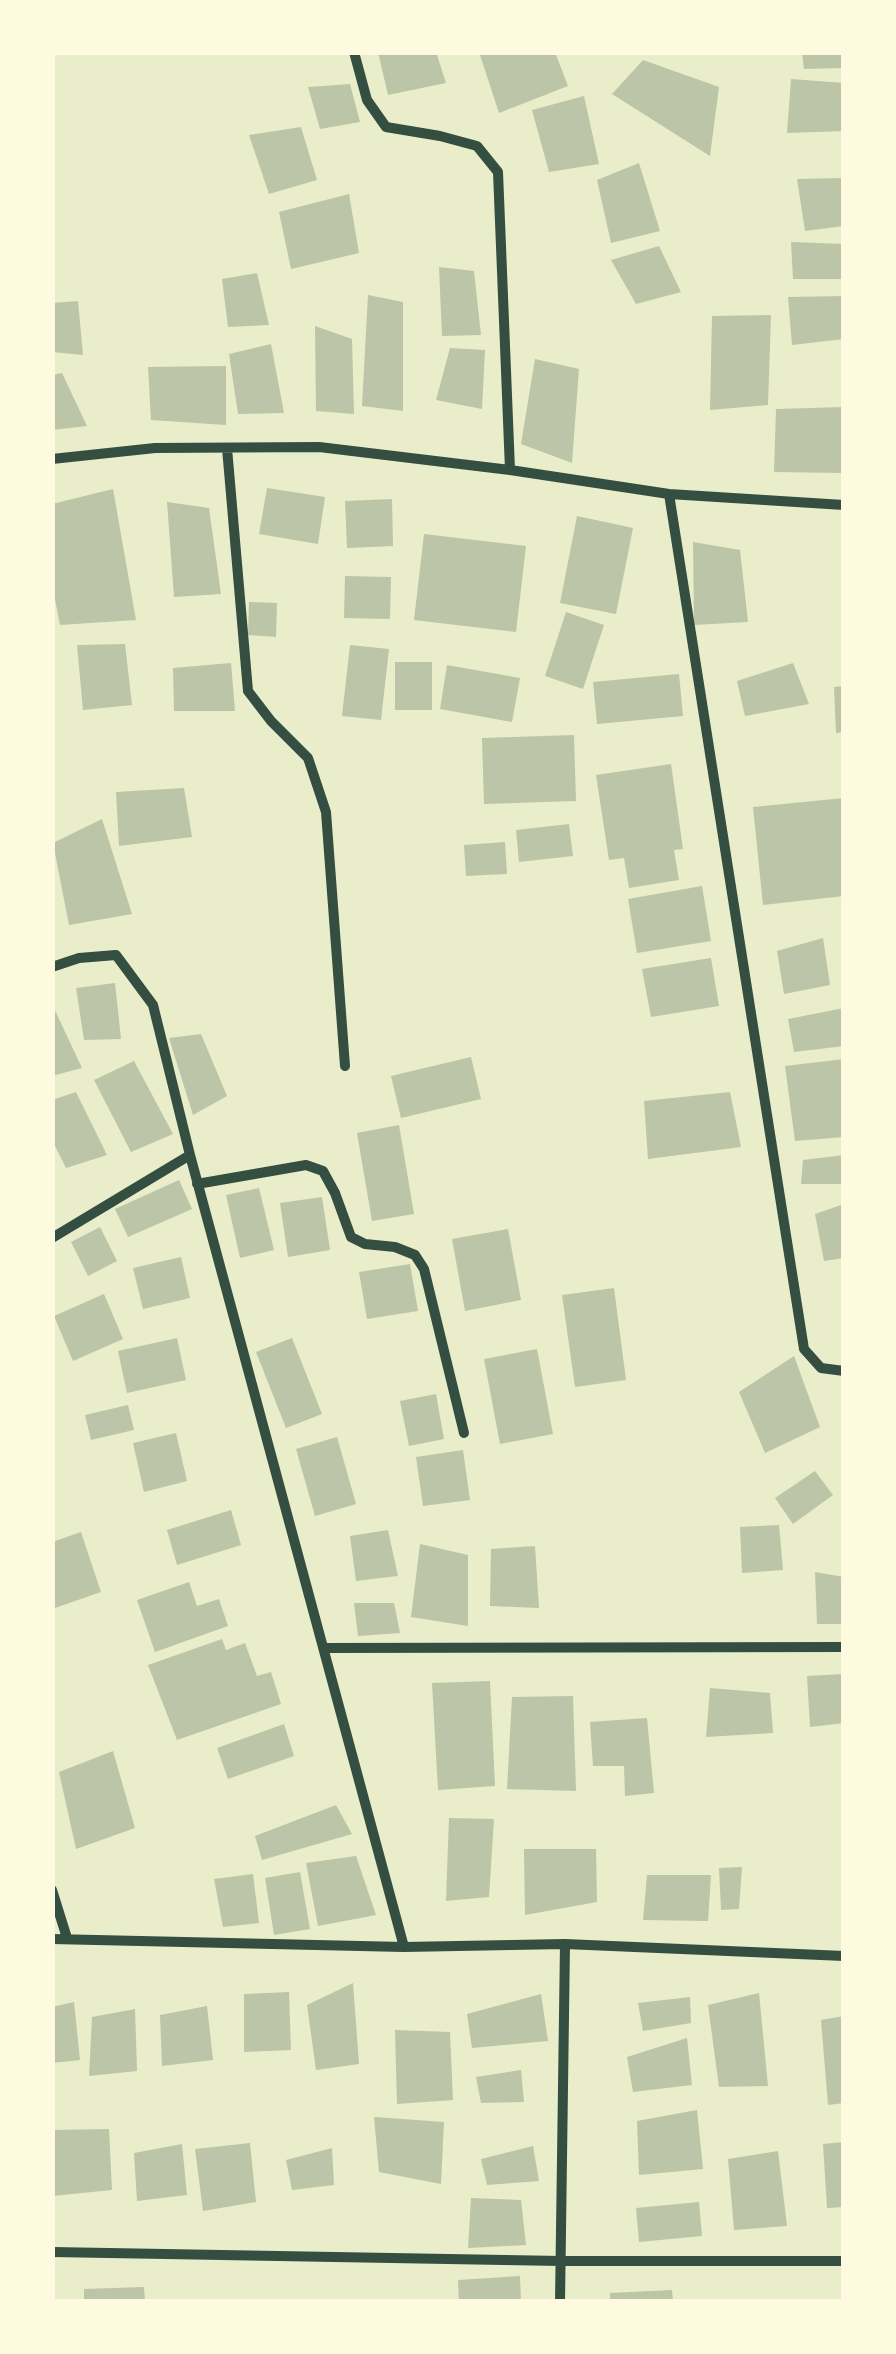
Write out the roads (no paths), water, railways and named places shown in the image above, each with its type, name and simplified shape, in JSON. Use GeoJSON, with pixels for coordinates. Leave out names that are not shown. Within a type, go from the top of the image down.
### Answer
{"type":"FeatureCollection","features":[{"type":"Feature","properties":{"kind":"street"},"geometry":{"type":"LineString","coordinates":[[354,52],[366,100],[386,128],[477,146],[498,172],[510,470]]}},
{"type":"Feature","properties":{"kind":"street"},"geometry":{"type":"LineString","coordinates":[[52,459],[155,448],[319,447],[669,494],[844,505]]}},
{"type":"Feature","properties":{"kind":"street"},"geometry":{"type":"LineString","coordinates":[[228,448],[248,691],[308,758],[326,812],[345,1066]]}},
{"type":"Feature","properties":{"kind":"street"},"geometry":{"type":"LineString","coordinates":[[669,494],[804,1350],[821,1368],[844,1371]]}},
{"type":"Feature","properties":{"kind":"street"},"geometry":{"type":"LineString","coordinates":[[52,967],[78,958],[116,955],[153,1005],[197,1184],[404,1947]]}},
{"type":"Feature","properties":{"kind":"street"},"geometry":{"type":"LineString","coordinates":[[52,1238],[190,1156]]}},
{"type":"Feature","properties":{"kind":"street"},"geometry":{"type":"LineString","coordinates":[[197,1184],[306,1165],[323,1171],[336,1193],[350,1237],[415,1256],[424,1269],[464,1433]]}},
{"type":"Feature","properties":{"kind":"street"},"geometry":{"type":"LineString","coordinates":[[324,1648],[844,1648]]}},
{"type":"Feature","properties":{"kind":"street"},"geometry":{"type":"LineString","coordinates":[[52,1890],[67,1938]]}},
{"type":"Feature","properties":{"kind":"street"},"geometry":{"type":"LineString","coordinates":[[52,1939],[404,1947],[565,1944],[844,1956]]}},
{"type":"Feature","properties":{"kind":"street"},"geometry":{"type":"LineString","coordinates":[[560,2302],[565,1944]]}},
{"type":"Feature","properties":{"kind":"street"},"geometry":{"type":"LineString","coordinates":[[52,2252],[844,2262]]}}]}
